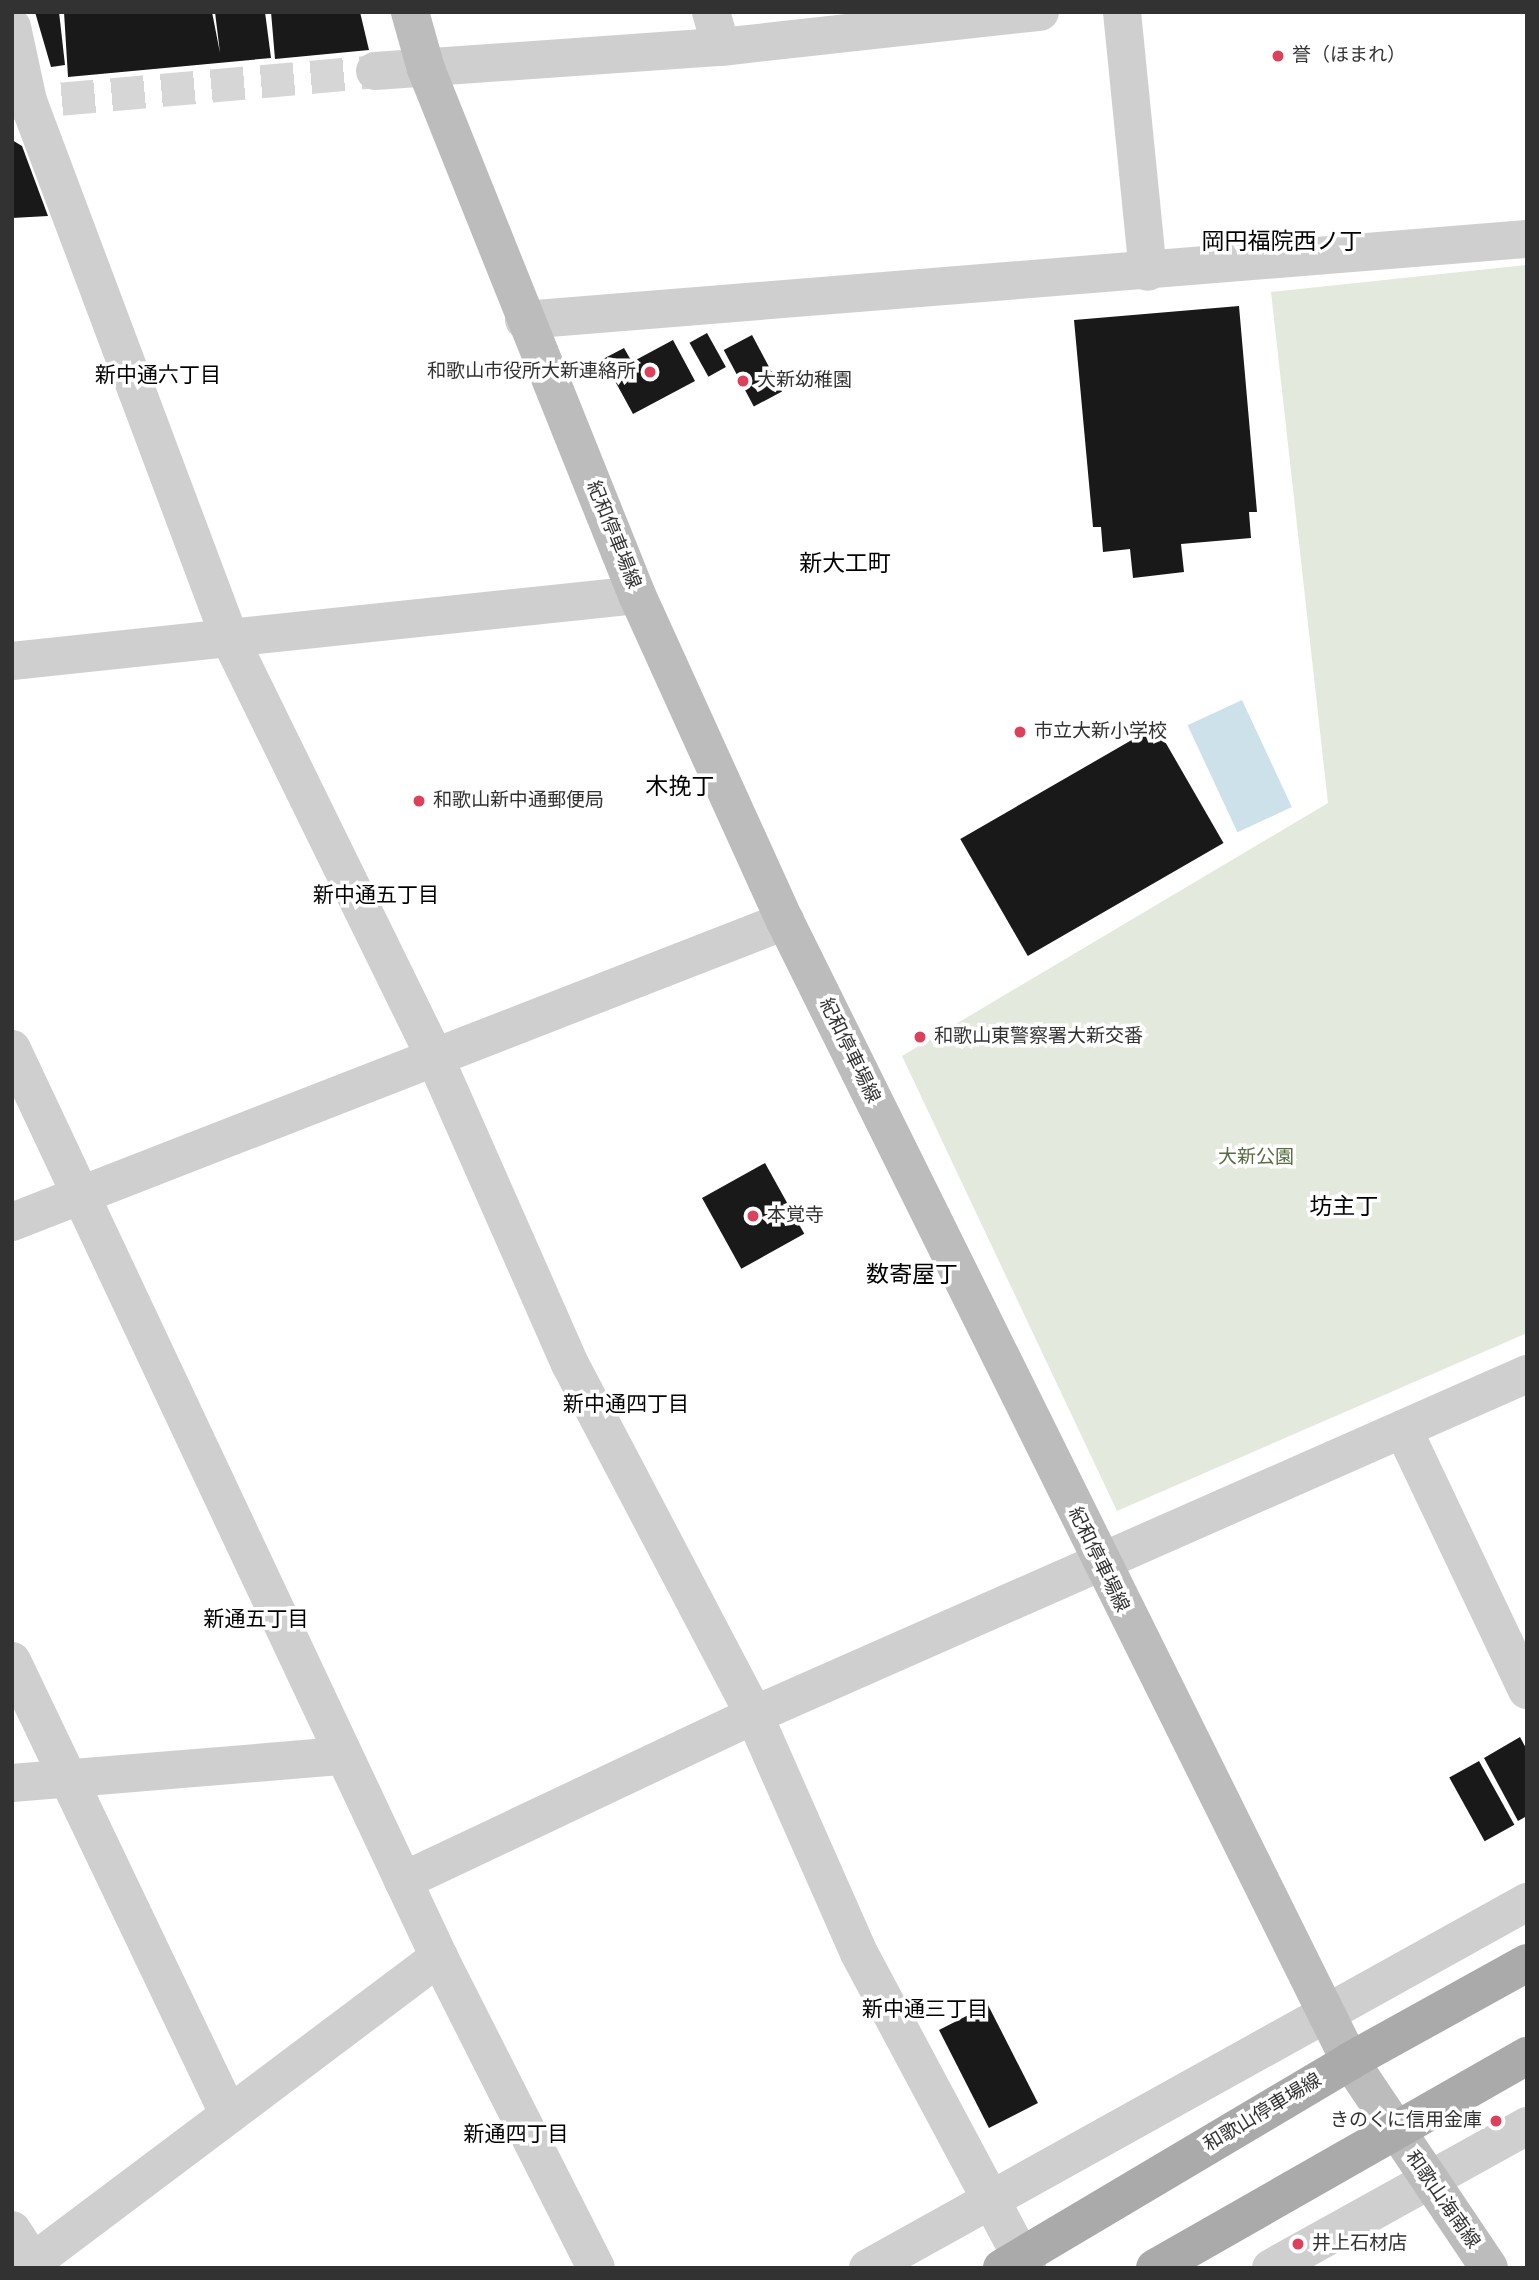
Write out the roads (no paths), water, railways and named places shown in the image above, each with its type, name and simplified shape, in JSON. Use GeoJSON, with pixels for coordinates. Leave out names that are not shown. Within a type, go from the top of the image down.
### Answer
{"type":"FeatureCollection","features":[{"type":"Feature","properties":{"kind":"main road","name":"紀和停車場線"},"geometry":{"type":"LineString","coordinates":[[410,12],[426,69],[524,320],[637,595],[785,921],[1100,1563],[1350,2061]]}},
{"type":"Feature","properties":{"kind":"main road","name":"和歌山停車場線"},"geometry":{"type":"LineString","coordinates":[[1016,2264],[1350,2061],[1527,1964]]}},
{"type":"Feature","properties":{"kind":"main road"},"geometry":{"type":"LineString","coordinates":[[1155,2268],[1393,2129],[1527,2056]]}},
{"type":"Feature","properties":{"kind":"main road","name":"和歌山海南線"},"geometry":{"type":"LineString","coordinates":[[1350,2061],[1393,2129],[1489,2268]]}},
{"type":"Feature","properties":{"kind":"street"},"geometry":{"type":"LineString","coordinates":[[375,71],[426,69],[716,30],[1040,12]]}},
{"type":"Feature","properties":{"kind":"street"},"geometry":{"type":"LineString","coordinates":[[1122,12],[1148,272]]}},
{"type":"Feature","properties":{"kind":"street"},"geometry":{"type":"LineString","coordinates":[[12,27],[28,101],[230,639],[435,1058],[570,1364],[754,1715],[859,1953],[990,2200],[1016,2264]]}},
{"type":"Feature","properties":{"kind":"street"},"geometry":{"type":"LineString","coordinates":[[524,320],[1148,272],[1527,239]]}},
{"type":"Feature","properties":{"kind":"street"},"geometry":{"type":"LineString","coordinates":[[12,661],[637,595]]}},
{"type":"Feature","properties":{"kind":"street"},"geometry":{"type":"LineString","coordinates":[[12,1222],[785,921]]}},
{"type":"Feature","properties":{"kind":"street"},"geometry":{"type":"LineString","coordinates":[[12,1049],[439,1957],[596,2268]]}},
{"type":"Feature","properties":{"kind":"street"},"geometry":{"type":"LineString","coordinates":[[403,1881],[754,1715],[1527,1374]]}},
{"type":"Feature","properties":{"kind":"street"},"geometry":{"type":"LineString","coordinates":[[1403,1429],[1527,1690]]}},
{"type":"Feature","properties":{"kind":"street"},"geometry":{"type":"LineString","coordinates":[[12,1661],[229,2115]]}},
{"type":"Feature","properties":{"kind":"street"},"geometry":{"type":"LineString","coordinates":[[12,1783],[343,1756]]}},
{"type":"Feature","properties":{"kind":"street"},"geometry":{"type":"LineString","coordinates":[[869,2268],[1527,1902]]}},
{"type":"Feature","properties":{"kind":"street"},"geometry":{"type":"LineString","coordinates":[[12,2230],[35,2265],[439,1957]]}},
{"type":"Feature","properties":{"kind":"street"},"geometry":{"type":"LineString","coordinates":[[1271,2268],[1527,2126]]}},
{"type":"Feature","properties":{"kind":"water"},"geometry":{"type":"Polygon","coordinates":[[[1242,700],[1292,807],[1237,832],[1188,725],[1242,700]]]}},
{"type":"Feature","properties":{"kind":"tunnel"},"geometry":{"type":"LineString","coordinates":[[12,103],[375,71]]}},
{"type":"Feature","properties":{"kind":"place","name":"誉（ほまれ）"},"geometry":{"type":"Point","coordinates":[1278,56]}},
{"type":"Feature","properties":{"kind":"place","name":"和歌山市役所大新連絡所"},"geometry":{"type":"Point","coordinates":[650,372]}},
{"type":"Feature","properties":{"kind":"place","name":"大新幼稚園"},"geometry":{"type":"Point","coordinates":[743,381]}},
{"type":"Feature","properties":{"kind":"place","name":"市立大新小学校"},"geometry":{"type":"Point","coordinates":[1020,732]}},
{"type":"Feature","properties":{"kind":"place","name":"和歌山新中通郵便局"},"geometry":{"type":"Point","coordinates":[419,801]}},
{"type":"Feature","properties":{"kind":"place","name":"和歌山東警察署大新交番"},"geometry":{"type":"Point","coordinates":[920,1037]}},
{"type":"Feature","properties":{"kind":"place","name":"本覚寺"},"geometry":{"type":"Point","coordinates":[753,1216]}},
{"type":"Feature","properties":{"kind":"place","name":"きのくに信用金庫"},"geometry":{"type":"Point","coordinates":[1496,2121]}},
{"type":"Feature","properties":{"kind":"place","name":"井上石材店"},"geometry":{"type":"Point","coordinates":[1298,2244]}},
{"type":"Feature","properties":{"kind":"district","name":"岡円福院西ノ丁"},"geometry":{"type":"Point","coordinates":[1282,242]}},
{"type":"Feature","properties":{"kind":"district","name":"新中通六丁目"},"geometry":{"type":"Point","coordinates":[158,375]}},
{"type":"Feature","properties":{"kind":"district","name":"新大工町"},"geometry":{"type":"Point","coordinates":[845,564]}},
{"type":"Feature","properties":{"kind":"district","name":"木挽丁"},"geometry":{"type":"Point","coordinates":[680,787]}},
{"type":"Feature","properties":{"kind":"district","name":"新中通五丁目"},"geometry":{"type":"Point","coordinates":[376,895]}},
{"type":"Feature","properties":{"kind":"district","name":"坊主丁"},"geometry":{"type":"Point","coordinates":[1344,1207]}},
{"type":"Feature","properties":{"kind":"district","name":"数寄屋丁"},"geometry":{"type":"Point","coordinates":[912,1275]}},
{"type":"Feature","properties":{"kind":"district","name":"新中通四丁目"},"geometry":{"type":"Point","coordinates":[626,1404]}},
{"type":"Feature","properties":{"kind":"district","name":"新通五丁目"},"geometry":{"type":"Point","coordinates":[256,1619]}},
{"type":"Feature","properties":{"kind":"district","name":"新中通三丁目"},"geometry":{"type":"Point","coordinates":[925,2009]}},
{"type":"Feature","properties":{"kind":"district","name":"新通四丁目"},"geometry":{"type":"Point","coordinates":[516,2134]}},
{"type":"Feature","properties":{"kind":"park label","name":"大新公園"},"geometry":{"type":"Point","coordinates":[1256,1158]}}]}
